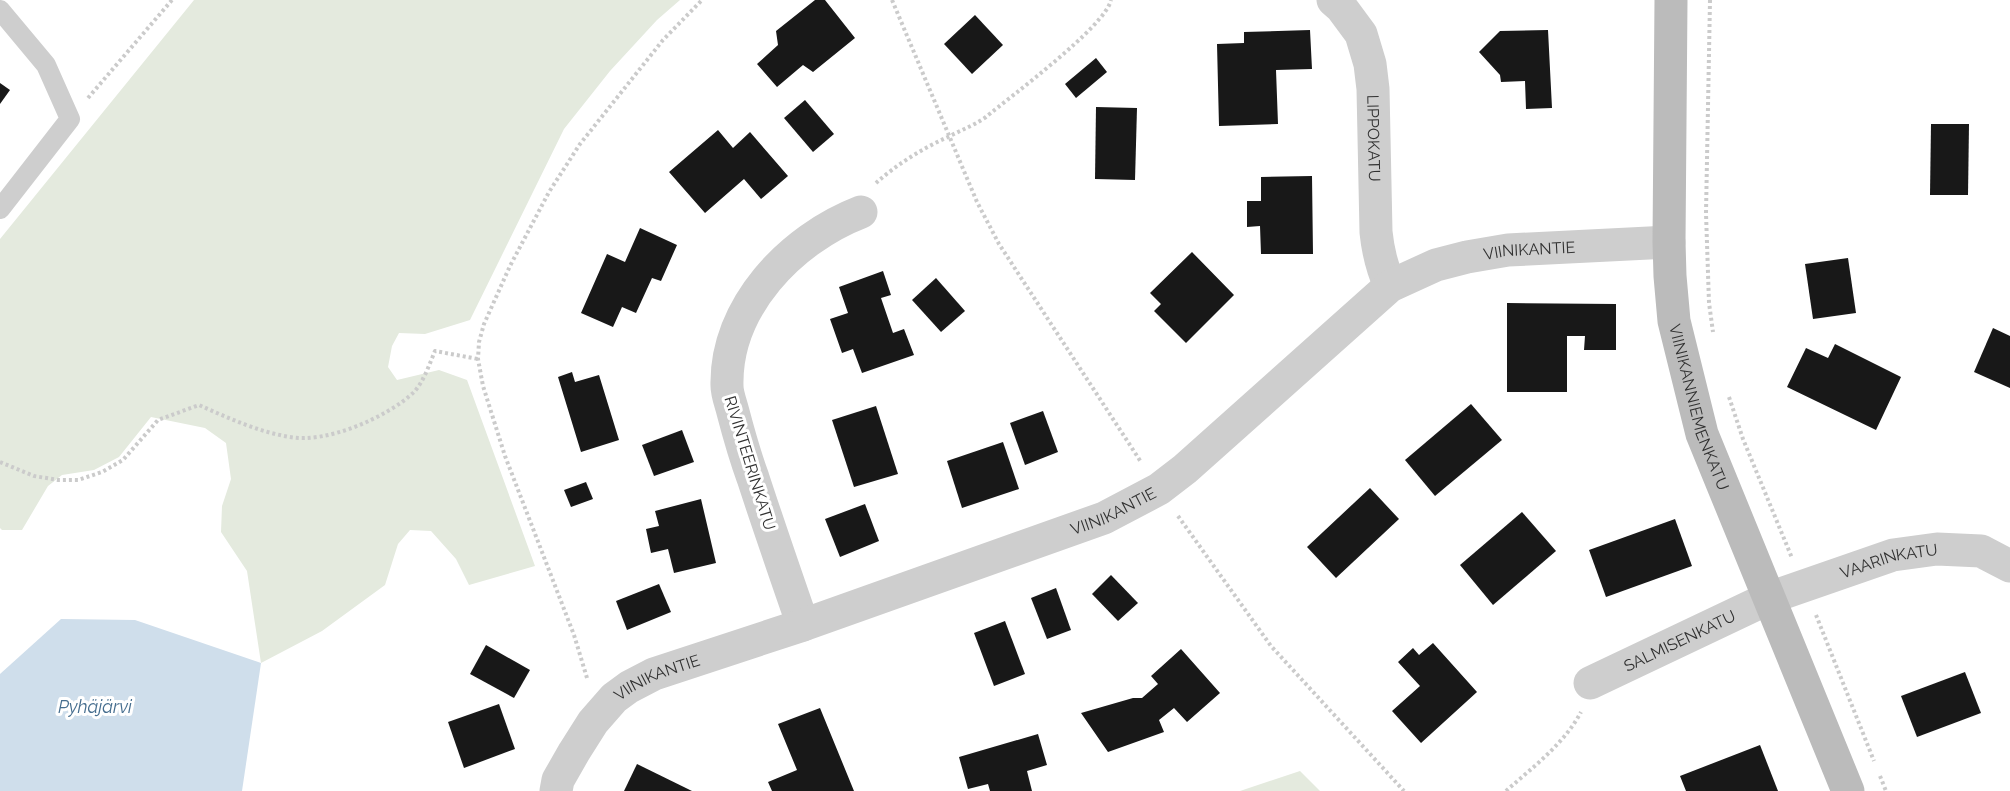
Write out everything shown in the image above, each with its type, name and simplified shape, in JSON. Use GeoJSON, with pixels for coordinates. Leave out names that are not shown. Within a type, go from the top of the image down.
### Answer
{"type":"FeatureCollection","features":[{"type":"Feature","properties":{"kind":"street","name":"LIPPOKATU"},"geometry":{"type":"LineString","coordinates":[[1333,0],[1361,34],[1370,64],[1373,89],[1377,242],[1383,272],[1390,286]]}},
{"type":"Feature","properties":{"kind":"street","name":"VIINIKANNIEMENKATU"},"geometry":{"type":"LineString","coordinates":[[1671,0],[1669,242],[1674,321],[1702,434],[1848,791]]}},
{"type":"Feature","properties":{"kind":"street","name":"RIVINTEERINKATU"},"geometry":{"type":"LineString","coordinates":[[803,625],[742,446],[727,387],[730,351],[748,303],[789,256],[824,230],[861,212]]}},
{"type":"Feature","properties":{"kind":"street","name":"VIINIKANTIE"},"geometry":{"type":"LineString","coordinates":[[556,791],[558,780],[574,752],[604,708],[629,687],[654,674],[803,625],[1104,518],[1159,489],[1185,469],[1390,286],[1437,265],[1508,250],[1669,242]]}},
{"type":"Feature","properties":{"kind":"street","name":"VAARINKATU"},"geometry":{"type":"LineString","coordinates":[[1769,598],[1893,555],[1937,549],[1981,552],[2010,566]]}},
{"type":"Feature","properties":{"kind":"street","name":"SALMISENKATU"},"geometry":{"type":"LineString","coordinates":[[1590,683],[1769,598]]}},
{"type":"Feature","properties":{"kind":"lane"},"geometry":{"type":"LineString","coordinates":[[0,10],[46,65],[70,119],[0,209]]}},
{"type":"Feature","properties":{"kind":"path"},"geometry":{"type":"LineString","coordinates":[[70,119],[172,0]]}},
{"type":"Feature","properties":{"kind":"path"},"geometry":{"type":"LineString","coordinates":[[604,708],[590,687],[574,635],[505,456],[483,386],[478,359],[479,342],[484,324],[510,266],[549,192],[580,144],[663,40],[702,0]]}},
{"type":"Feature","properties":{"kind":"path"},"geometry":{"type":"LineString","coordinates":[[892,0],[977,202],[999,244],[1159,489],[1271,646],[1404,791]]}},
{"type":"Feature","properties":{"kind":"path"},"geometry":{"type":"LineString","coordinates":[[861,212],[868,192],[882,177],[949,136],[973,126],[986,117],[1100,21],[1110,6],[1111,0]]}},
{"type":"Feature","properties":{"kind":"path"},"geometry":{"type":"LineString","coordinates":[[1710,0],[1706,213],[1709,303],[1713,334]]}},
{"type":"Feature","properties":{"kind":"path"},"geometry":{"type":"LineString","coordinates":[[0,462],[34,476],[58,480],[78,480],[102,472],[123,460],[158,420],[199,405],[234,421],[292,438],[319,437],[346,430],[393,409],[415,391],[435,351],[478,359]]}},
{"type":"Feature","properties":{"kind":"path"},"geometry":{"type":"LineString","coordinates":[[1725,386],[1743,439],[1886,791]]}},
{"type":"Feature","properties":{"kind":"path"},"geometry":{"type":"LineString","coordinates":[[1506,791],[1569,732],[1581,713],[1590,683]]}},
{"type":"Feature","properties":{"kind":"shaded area"},"geometry":{"type":"Polygon","coordinates":[[[194,0],[680,0],[657,20],[610,71],[564,129],[470,320],[425,334],[399,333],[392,346],[388,367],[397,380],[439,370],[467,380],[535,566],[469,585],[456,559],[431,531],[410,530],[398,544],[385,585],[322,631],[261,663],[247,571],[221,532],[222,506],[231,479],[226,443],[205,428],[151,417],[119,457],[94,470],[62,475],[48,486],[22,530],[2,530],[0,528],[0,239],[194,0]]]}},
{"type":"Feature","properties":{"kind":"shaded area"},"geometry":{"type":"Polygon","coordinates":[[[1300,771],[1320,791],[1240,791],[1300,771]]]}},
{"type":"Feature","properties":{"kind":"water","name":"Pyhäjärvi"},"geometry":{"type":"Polygon","coordinates":[[[61,619],[135,620],[261,663],[242,791],[0,791],[0,674],[61,619]]]}},
{"type":"Feature","properties":{"kind":"building"},"geometry":{"type":"Polygon","coordinates":[[[815,0],[825,0],[855,38],[813,72],[803,65],[777,87],[757,64],[778,45],[776,31],[815,0]]]}},
{"type":"Feature","properties":{"kind":"building"},"geometry":{"type":"Polygon","coordinates":[[[975,15],[1003,45],[972,74],[944,44],[975,15]]]}},
{"type":"Feature","properties":{"kind":"building"},"geometry":{"type":"Polygon","coordinates":[[[1310,30],[1312,69],[1276,70],[1278,124],[1219,126],[1217,44],[1244,43],[1244,32],[1310,30]]]}},
{"type":"Feature","properties":{"kind":"building"},"geometry":{"type":"Polygon","coordinates":[[[1548,30],[1552,108],[1526,109],[1525,81],[1501,82],[1500,75],[1479,52],[1500,31],[1548,30]]]}},
{"type":"Feature","properties":{"kind":"building"},"geometry":{"type":"Polygon","coordinates":[[[1096,58],[1107,72],[1076,98],[1065,84],[1096,58]]]}},
{"type":"Feature","properties":{"kind":"building"},"geometry":{"type":"Polygon","coordinates":[[[0,83],[10,90],[0,104],[0,83]]]}},
{"type":"Feature","properties":{"kind":"building"},"geometry":{"type":"Polygon","coordinates":[[[805,100],[834,134],[813,152],[784,118],[805,100]]]}},
{"type":"Feature","properties":{"kind":"building"},"geometry":{"type":"Polygon","coordinates":[[[1096,107],[1137,108],[1135,180],[1095,179],[1096,107]]]}},
{"type":"Feature","properties":{"kind":"building"},"geometry":{"type":"Polygon","coordinates":[[[1931,124],[1969,124],[1968,195],[1930,195],[1931,124]]]}},
{"type":"Feature","properties":{"kind":"building"},"geometry":{"type":"Polygon","coordinates":[[[718,130],[733,148],[750,132],[788,176],[761,199],[744,179],[705,213],[669,172],[718,130]]]}},
{"type":"Feature","properties":{"kind":"building"},"geometry":{"type":"Polygon","coordinates":[[[1312,176],[1313,254],[1261,254],[1260,226],[1247,227],[1247,201],[1261,201],[1261,177],[1312,176]]]}},
{"type":"Feature","properties":{"kind":"building"},"geometry":{"type":"Polygon","coordinates":[[[640,228],[677,245],[661,281],[652,278],[636,313],[622,307],[613,327],[581,313],[607,254],[625,262],[640,228]]]}},
{"type":"Feature","properties":{"kind":"building"},"geometry":{"type":"Polygon","coordinates":[[[1192,252],[1234,295],[1186,343],[1154,311],[1161,304],[1150,293],[1192,252]]]}},
{"type":"Feature","properties":{"kind":"building"},"geometry":{"type":"Polygon","coordinates":[[[1848,258],[1856,313],[1813,319],[1805,264],[1848,258]]]}},
{"type":"Feature","properties":{"kind":"building"},"geometry":{"type":"Polygon","coordinates":[[[883,271],[891,295],[881,298],[893,333],[904,329],[914,355],[862,373],[853,349],[842,353],[830,319],[848,313],[839,287],[883,271]]]}},
{"type":"Feature","properties":{"kind":"building"},"geometry":{"type":"Polygon","coordinates":[[[936,278],[965,311],[941,332],[912,300],[936,278]]]}},
{"type":"Feature","properties":{"kind":"building"},"geometry":{"type":"Polygon","coordinates":[[[1507,303],[1616,304],[1616,350],[1584,350],[1585,336],[1567,336],[1567,392],[1507,392],[1507,303]]]}},
{"type":"Feature","properties":{"kind":"building"},"geometry":{"type":"Polygon","coordinates":[[[1993,328],[2010,336],[2010,388],[1974,372],[1993,328]]]}},
{"type":"Feature","properties":{"kind":"building"},"geometry":{"type":"Polygon","coordinates":[[[1835,344],[1901,377],[1876,430],[1787,387],[1806,348],[1828,358],[1835,344]]]}},
{"type":"Feature","properties":{"kind":"building"},"geometry":{"type":"Polygon","coordinates":[[[572,372],[575,382],[599,375],[619,440],[581,452],[558,377],[572,372]]]}},
{"type":"Feature","properties":{"kind":"building"},"geometry":{"type":"Polygon","coordinates":[[[1471,404],[1502,440],[1435,496],[1405,460],[1471,404]]]}},
{"type":"Feature","properties":{"kind":"building"},"geometry":{"type":"Polygon","coordinates":[[[876,406],[898,474],[854,487],[832,420],[876,406]]]}},
{"type":"Feature","properties":{"kind":"building"},"geometry":{"type":"Polygon","coordinates":[[[1043,411],[1058,452],[1025,465],[1010,423],[1043,411]]]}},
{"type":"Feature","properties":{"kind":"building"},"geometry":{"type":"Polygon","coordinates":[[[682,430],[694,462],[654,476],[642,445],[682,430]]]}},
{"type":"Feature","properties":{"kind":"building"},"geometry":{"type":"Polygon","coordinates":[[[1003,442],[1019,489],[962,508],[947,461],[1003,442]]]}},
{"type":"Feature","properties":{"kind":"building"},"geometry":{"type":"Polygon","coordinates":[[[586,482],[593,499],[571,507],[564,490],[586,482]]]}},
{"type":"Feature","properties":{"kind":"building"},"geometry":{"type":"Polygon","coordinates":[[[1370,488],[1399,519],[1336,578],[1307,547],[1370,488]]]}},
{"type":"Feature","properties":{"kind":"building"},"geometry":{"type":"Polygon","coordinates":[[[701,499],[716,563],[674,573],[668,549],[651,553],[646,529],[659,526],[655,511],[701,499]]]}},
{"type":"Feature","properties":{"kind":"building"},"geometry":{"type":"Polygon","coordinates":[[[865,504],[879,541],[840,557],[825,519],[865,504]]]}},
{"type":"Feature","properties":{"kind":"building"},"geometry":{"type":"Polygon","coordinates":[[[1522,512],[1556,551],[1493,605],[1460,565],[1522,512]]]}},
{"type":"Feature","properties":{"kind":"building"},"geometry":{"type":"Polygon","coordinates":[[[1675,519],[1692,566],[1606,597],[1589,550],[1675,519]]]}},
{"type":"Feature","properties":{"kind":"building"},"geometry":{"type":"Polygon","coordinates":[[[1111,575],[1138,603],[1118,621],[1092,594],[1111,575]]]}},
{"type":"Feature","properties":{"kind":"building"},"geometry":{"type":"Polygon","coordinates":[[[659,584],[671,612],[627,630],[616,601],[659,584]]]}},
{"type":"Feature","properties":{"kind":"building"},"geometry":{"type":"Polygon","coordinates":[[[1056,588],[1071,630],[1047,639],[1031,598],[1056,588]]]}},
{"type":"Feature","properties":{"kind":"building"},"geometry":{"type":"Polygon","coordinates":[[[1005,621],[1025,674],[994,686],[974,633],[1005,621]]]}},
{"type":"Feature","properties":{"kind":"building"},"geometry":{"type":"Polygon","coordinates":[[[1433,643],[1477,692],[1421,743],[1392,711],[1420,686],[1398,662],[1413,648],[1419,655],[1433,643]]]}},
{"type":"Feature","properties":{"kind":"building"},"geometry":{"type":"Polygon","coordinates":[[[486,645],[530,670],[514,698],[470,674],[486,645]]]}},
{"type":"Feature","properties":{"kind":"building"},"geometry":{"type":"Polygon","coordinates":[[[1181,649],[1220,693],[1187,722],[1174,708],[1159,720],[1164,732],[1108,752],[1081,713],[1133,698],[1142,698],[1158,684],[1151,676],[1181,649]]]}},
{"type":"Feature","properties":{"kind":"building"},"geometry":{"type":"Polygon","coordinates":[[[1965,672],[1981,713],[1917,737],[1901,696],[1965,672]]]}},
{"type":"Feature","properties":{"kind":"building"},"geometry":{"type":"Polygon","coordinates":[[[499,704],[515,749],[464,768],[448,722],[499,704]]]}},
{"type":"Feature","properties":{"kind":"building"},"geometry":{"type":"Polygon","coordinates":[[[820,708],[854,791],[772,791],[768,782],[797,770],[778,724],[820,708]]]}},
{"type":"Feature","properties":{"kind":"building"},"geometry":{"type":"Polygon","coordinates":[[[1038,734],[1047,765],[1027,771],[1032,791],[990,791],[988,784],[968,789],[959,757],[1038,734]]]}},
{"type":"Feature","properties":{"kind":"building"},"geometry":{"type":"Polygon","coordinates":[[[1760,745],[1778,791],[1686,791],[1680,776],[1760,745]]]}},
{"type":"Feature","properties":{"kind":"building"},"geometry":{"type":"Polygon","coordinates":[[[637,764],[692,791],[624,791],[637,764]]]}}]}
